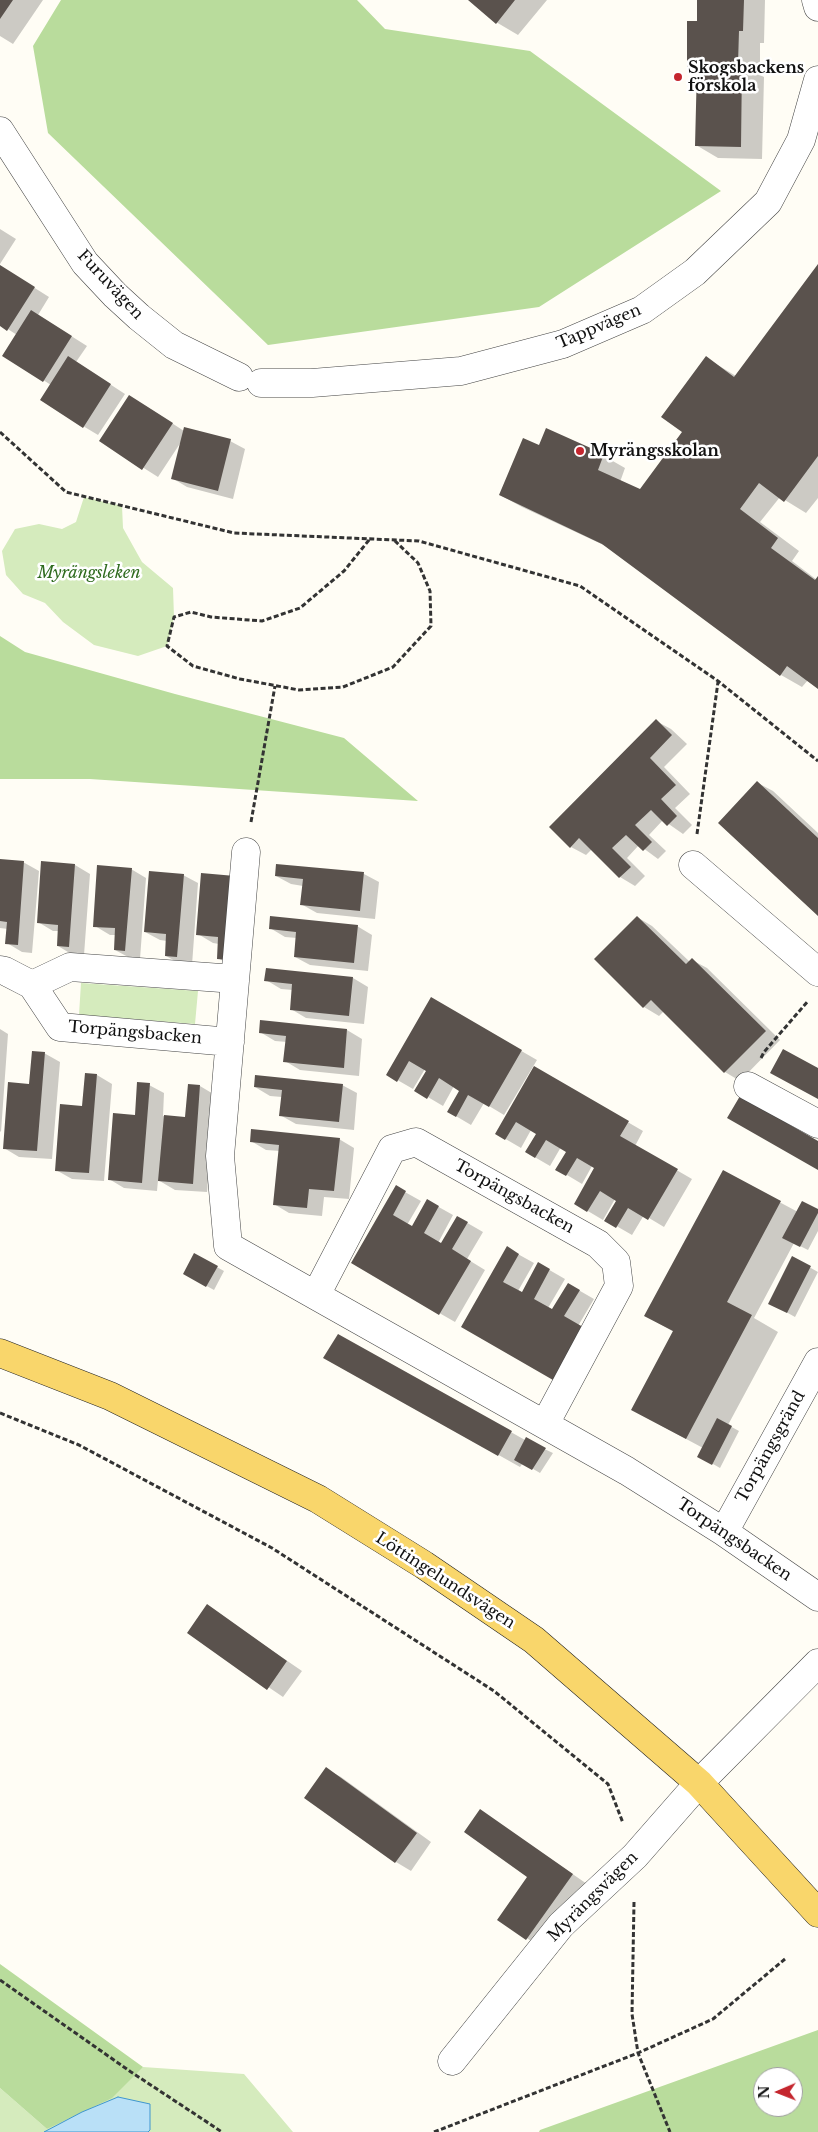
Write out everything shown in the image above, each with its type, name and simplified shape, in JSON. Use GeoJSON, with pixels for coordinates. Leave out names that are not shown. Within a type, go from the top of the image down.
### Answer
{"type":"FeatureCollection","features":[{"type":"Feature","properties":{"kind":"main road","name":"Löttingelundsvägen"},"geometry":{"type":"LineString","coordinates":[[0,1353],[110,1396],[326,1504],[424,1565],[534,1640],[699,1783],[818,1913]]}},
{"type":"Feature","properties":{"kind":"street"},"geometry":{"type":"LineString","coordinates":[[816,0],[818,7]]}},
{"type":"Feature","properties":{"kind":"street","name":"Tappvägen"},"geometry":{"type":"LineString","coordinates":[[250,380],[312,383],[461,371],[563,344],[642,310],[695,272],[768,202],[802,140],[818,80]]}},
{"type":"Feature","properties":{"kind":"street","name":"Furuvägen"},"geometry":{"type":"LineString","coordinates":[[0,131],[85,263],[138,318],[174,345],[250,380]]}},
{"type":"Feature","properties":{"kind":"street","name":"Torpängsbacken"},"geometry":{"type":"LineString","coordinates":[[246,852],[220,1156],[228,1246],[627,1471],[724,1532],[818,1597]]}},
{"type":"Feature","properties":{"kind":"street"},"geometry":{"type":"LineString","coordinates":[[693,865],[815,984]]}},
{"type":"Feature","properties":{"kind":"street"},"geometry":{"type":"LineString","coordinates":[[32,985],[70,967],[236,979]]}},
{"type":"Feature","properties":{"kind":"street","name":"Torpängsbacken"},"geometry":{"type":"LineString","coordinates":[[0,970],[32,985],[60,1027],[230,1042]]}},
{"type":"Feature","properties":{"kind":"street"},"geometry":{"type":"LineString","coordinates":[[748,1086],[818,1124]]}},
{"type":"Feature","properties":{"kind":"street","name":"Torpängsbacken"},"geometry":{"type":"LineString","coordinates":[[316,1295],[392,1149],[416,1142],[598,1244],[616,1262],[619,1286],[545,1424]]}},
{"type":"Feature","properties":{"kind":"street","name":"Torpängsgränd"},"geometry":{"type":"LineString","coordinates":[[724,1532],[818,1362]]}},
{"type":"Feature","properties":{"kind":"street","name":"Myrängsvägen"},"geometry":{"type":"LineString","coordinates":[[452,2061],[561,1926],[635,1856],[699,1783],[818,1663]]}},
{"type":"Feature","properties":{"kind":"path"},"geometry":{"type":"LineString","coordinates":[[0,432],[66,492],[234,533],[419,541],[580,586],[718,681],[818,762]]}},
{"type":"Feature","properties":{"kind":"path"},"geometry":{"type":"LineString","coordinates":[[370,539],[344,571],[300,608],[262,621],[211,617],[191,612],[174,618],[167,646],[193,666],[240,679],[299,690],[343,687],[393,667],[431,626],[430,591],[418,563],[394,540]]}},
{"type":"Feature","properties":{"kind":"path"},"geometry":{"type":"LineString","coordinates":[[693,865],[718,681]]}},
{"type":"Feature","properties":{"kind":"path"},"geometry":{"type":"LineString","coordinates":[[246,852],[275,686]]}},
{"type":"Feature","properties":{"kind":"path"},"geometry":{"type":"LineString","coordinates":[[748,1086],[764,1052],[815,984]]}},
{"type":"Feature","properties":{"kind":"path"},"geometry":{"type":"LineString","coordinates":[[0,1413],[79,1445],[272,1548],[494,1691],[608,1784],[635,1856],[632,2014],[638,2053],[670,2132]]}},
{"type":"Feature","properties":{"kind":"path"},"geometry":{"type":"LineString","coordinates":[[434,2132],[638,2053],[713,2019],[785,1959]]}},
{"type":"Feature","properties":{"kind":"path"},"geometry":{"type":"LineString","coordinates":[[0,1980],[131,2072],[222,2132]]}},
{"type":"Feature","properties":{"kind":"green space"},"geometry":{"type":"Polygon","coordinates":[[[61,0],[357,0],[385,29],[530,51],[721,191],[539,307],[268,345],[48,133],[33,46],[61,0]]]}},
{"type":"Feature","properties":{"kind":"green space","name":"Myrängsleken"},"geometry":{"type":"Polygon","coordinates":[[[84,497],[122,506],[123,528],[142,562],[173,588],[174,617],[167,646],[138,656],[94,645],[63,622],[45,603],[23,594],[6,575],[2,551],[15,529],[39,524],[62,529],[76,522],[84,497]]]}},
{"type":"Feature","properties":{"kind":"green space"},"geometry":{"type":"Polygon","coordinates":[[[0,636],[25,652],[175,694],[344,738],[418,801],[90,779],[0,779],[0,636]]]}},
{"type":"Feature","properties":{"kind":"green space"},"geometry":{"type":"Polygon","coordinates":[[[81,983],[198,991],[195,1024],[79,1015],[81,983]]]}},
{"type":"Feature","properties":{"kind":"green space"},"geometry":{"type":"Polygon","coordinates":[[[0,1964],[143,2067],[112,2098],[47,2129],[0,2088],[0,1964]]]}},
{"type":"Feature","properties":{"kind":"green space"},"geometry":{"type":"Polygon","coordinates":[[[818,2030],[818,2132],[539,2132],[540,2130],[818,2030]]]}},
{"type":"Feature","properties":{"kind":"green space"},"geometry":{"type":"Polygon","coordinates":[[[143,2067],[244,2074],[293,2132],[0,2132],[0,2088],[47,2129],[143,2067]]]}},
{"type":"Feature","properties":{"kind":"water"},"geometry":{"type":"Polygon","coordinates":[[[118,2097],[150,2104],[150,2130],[148,2132],[44,2132],[82,2112],[118,2097]]]}},
{"type":"Feature","properties":{"kind":"building"},"geometry":{"type":"Polygon","coordinates":[[[0,0],[13,0],[0,19],[0,0]]]}},
{"type":"Feature","properties":{"kind":"building"},"geometry":{"type":"Polygon","coordinates":[[[468,0],[515,0],[496,24],[468,0]]]}},
{"type":"Feature","properties":{"kind":"building"},"geometry":{"type":"Polygon","coordinates":[[[697,0],[744,0],[743,31],[739,31],[738,64],[742,64],[741,147],[695,146],[697,67],[687,67],[687,21],[697,21],[697,0]]]}},
{"type":"Feature","properties":{"kind":"building"},"geometry":{"type":"Polygon","coordinates":[[[818,264],[818,456],[784,502],[759,483],[740,509],[778,538],[771,548],[815,580],[818,576],[818,689],[787,666],[780,676],[602,544],[499,495],[523,438],[539,445],[546,428],[604,454],[598,470],[640,489],[682,432],[661,417],[706,356],[734,377],[818,264]]]}},
{"type":"Feature","properties":{"kind":"building"},"geometry":{"type":"Polygon","coordinates":[[[0,265],[35,287],[7,331],[0,326],[0,265]]]}},
{"type":"Feature","properties":{"kind":"building"},"geometry":{"type":"Polygon","coordinates":[[[31,310],[72,336],[43,382],[2,356],[31,310]]]}},
{"type":"Feature","properties":{"kind":"building"},"geometry":{"type":"Polygon","coordinates":[[[68,356],[111,384],[83,428],[40,400],[68,356]]]}},
{"type":"Feature","properties":{"kind":"building"},"geometry":{"type":"Polygon","coordinates":[[[129,395],[173,423],[142,470],[99,441],[129,395]]]}},
{"type":"Feature","properties":{"kind":"building"},"geometry":{"type":"Polygon","coordinates":[[[184,427],[231,439],[218,491],[171,479],[184,427]]]}},
{"type":"Feature","properties":{"kind":"building"},"geometry":{"type":"Polygon","coordinates":[[[656,719],[672,735],[650,758],[676,785],[661,799],[677,816],[667,826],[651,810],[635,825],[652,842],[643,851],[626,835],[612,848],[631,867],[619,878],[579,838],[570,848],[549,827],[656,719]]]}},
{"type":"Feature","properties":{"kind":"building"},"geometry":{"type":"Polygon","coordinates":[[[757,781],[818,838],[818,916],[718,823],[757,781]]]}},
{"type":"Feature","properties":{"kind":"building"},"geometry":{"type":"Polygon","coordinates":[[[0,859],[24,861],[18,945],[5,944],[7,922],[0,921],[0,859]]]}},
{"type":"Feature","properties":{"kind":"building"},"geometry":{"type":"Polygon","coordinates":[[[41,861],[75,864],[69,947],[57,946],[58,925],[37,923],[41,861]]]}},
{"type":"Feature","properties":{"kind":"building"},"geometry":{"type":"Polygon","coordinates":[[[276,864],[364,872],[360,911],[300,905],[303,879],[275,876],[276,864]]]}},
{"type":"Feature","properties":{"kind":"building"},"geometry":{"type":"Polygon","coordinates":[[[97,865],[132,868],[125,951],[114,950],[115,928],[93,927],[97,865]]]}},
{"type":"Feature","properties":{"kind":"building"},"geometry":{"type":"Polygon","coordinates":[[[149,871],[184,874],[177,957],[165,956],[166,934],[144,932],[149,871]]]}},
{"type":"Feature","properties":{"kind":"building"},"geometry":{"type":"Polygon","coordinates":[[[201,873],[235,876],[229,960],[217,959],[218,937],[196,935],[201,873]]]}},
{"type":"Feature","properties":{"kind":"building"},"geometry":{"type":"Polygon","coordinates":[[[270,916],[358,925],[354,963],[294,957],[296,932],[269,929],[270,916]]]}},
{"type":"Feature","properties":{"kind":"building"},"geometry":{"type":"Polygon","coordinates":[[[637,916],[686,964],[692,958],[766,1031],[724,1073],[651,1000],[643,1008],[594,959],[637,916]]]}},
{"type":"Feature","properties":{"kind":"building"},"geometry":{"type":"Polygon","coordinates":[[[266,968],[353,977],[349,1016],[290,1010],[292,984],[264,981],[266,968]]]}},
{"type":"Feature","properties":{"kind":"building"},"geometry":{"type":"Polygon","coordinates":[[[431,997],[522,1050],[489,1107],[468,1095],[456,1117],[447,1112],[459,1091],[439,1078],[427,1099],[414,1091],[426,1071],[409,1061],[397,1082],[386,1075],[431,997]]]}},
{"type":"Feature","properties":{"kind":"building"},"geometry":{"type":"Polygon","coordinates":[[[260,1020],[347,1029],[344,1068],[283,1062],[286,1036],[259,1033],[260,1020]]]}},
{"type":"Feature","properties":{"kind":"building"},"geometry":{"type":"Polygon","coordinates":[[[783,1049],[818,1068],[818,1099],[770,1073],[783,1049]]]}},
{"type":"Feature","properties":{"kind":"building"},"geometry":{"type":"Polygon","coordinates":[[[32,1051],[45,1052],[37,1151],[3,1149],[8,1082],[29,1084],[32,1051]]]}},
{"type":"Feature","properties":{"kind":"building"},"geometry":{"type":"Polygon","coordinates":[[[534,1066],[629,1121],[620,1136],[678,1169],[648,1220],[628,1208],[616,1228],[604,1221],[616,1201],[600,1191],[587,1212],[574,1204],[594,1168],[577,1158],[566,1176],[555,1170],[566,1152],[546,1140],[535,1158],[525,1152],[536,1134],[516,1122],[505,1140],[495,1134],[534,1066]]]}},
{"type":"Feature","properties":{"kind":"building"},"geometry":{"type":"Polygon","coordinates":[[[85,1073],[97,1074],[89,1173],[55,1171],[60,1104],[82,1106],[85,1073]]]}},
{"type":"Feature","properties":{"kind":"building"},"geometry":{"type":"Polygon","coordinates":[[[255,1075],[343,1084],[339,1122],[279,1116],[282,1090],[254,1087],[255,1075]]]}},
{"type":"Feature","properties":{"kind":"building"},"geometry":{"type":"Polygon","coordinates":[[[137,1082],[150,1083],[142,1183],[108,1180],[113,1113],[135,1115],[137,1082]]]}},
{"type":"Feature","properties":{"kind":"building"},"geometry":{"type":"Polygon","coordinates":[[[188,1084],[200,1085],[193,1184],[158,1181],[164,1115],[185,1117],[188,1084]]]}},
{"type":"Feature","properties":{"kind":"building"},"geometry":{"type":"Polygon","coordinates":[[[740,1096],[818,1141],[818,1170],[727,1118],[740,1096]]]}},
{"type":"Feature","properties":{"kind":"building"},"geometry":{"type":"Polygon","coordinates":[[[251,1129],[340,1138],[334,1191],[309,1189],[307,1208],[273,1205],[279,1145],[250,1142],[251,1129]]]}},
{"type":"Feature","properties":{"kind":"building"},"geometry":{"type":"Polygon","coordinates":[[[723,1170],[781,1201],[727,1302],[752,1315],[686,1439],[631,1410],[673,1331],[644,1316],[723,1170]]]}},
{"type":"Feature","properties":{"kind":"building"},"geometry":{"type":"Polygon","coordinates":[[[396,1185],[406,1191],[393,1215],[412,1226],[427,1199],[439,1206],[424,1233],[441,1243],[457,1216],[468,1222],[452,1249],[471,1261],[439,1315],[351,1263],[396,1185]]]}},
{"type":"Feature","properties":{"kind":"building"},"geometry":{"type":"Polygon","coordinates":[[[802,1201],[818,1209],[818,1213],[800,1247],[782,1238],[802,1201]]]}},
{"type":"Feature","properties":{"kind":"building"},"geometry":{"type":"Polygon","coordinates":[[[507,1246],[519,1254],[503,1282],[522,1292],[538,1262],[550,1269],[534,1299],[552,1309],[568,1283],[580,1290],[564,1316],[583,1327],[553,1380],[461,1327],[507,1246]]]}},
{"type":"Feature","properties":{"kind":"building"},"geometry":{"type":"Polygon","coordinates":[[[194,1253],[218,1266],[206,1287],[183,1274],[194,1253]]]}},
{"type":"Feature","properties":{"kind":"building"},"geometry":{"type":"Polygon","coordinates":[[[792,1256],[811,1266],[787,1313],[768,1304],[792,1256]]]}},
{"type":"Feature","properties":{"kind":"building"},"geometry":{"type":"Polygon","coordinates":[[[338,1334],[512,1431],[498,1456],[323,1358],[338,1334]]]}},
{"type":"Feature","properties":{"kind":"building"},"geometry":{"type":"Polygon","coordinates":[[[717,1418],[732,1426],[712,1465],[697,1457],[717,1418]]]}},
{"type":"Feature","properties":{"kind":"building"},"geometry":{"type":"Polygon","coordinates":[[[526,1437],[546,1448],[532,1470],[514,1460],[526,1437]]]}},
{"type":"Feature","properties":{"kind":"building"},"geometry":{"type":"Polygon","coordinates":[[[207,1604],[287,1661],[267,1690],[187,1633],[207,1604]]]}},
{"type":"Feature","properties":{"kind":"building"},"geometry":{"type":"Polygon","coordinates":[[[326,1767],[417,1833],[395,1863],[304,1798],[326,1767]]]}},
{"type":"Feature","properties":{"kind":"building"},"geometry":{"type":"Polygon","coordinates":[[[480,1809],[573,1874],[526,1940],[497,1920],[527,1877],[464,1832],[480,1809]]]}},
{"type":"Feature","properties":{"kind":"place","name":"Skogsbackens förskola"},"geometry":{"type":"Point","coordinates":[678,77]}},
{"type":"Feature","properties":{"kind":"place","name":"Myrängsskolan"},"geometry":{"type":"Point","coordinates":[580,451]}}]}
